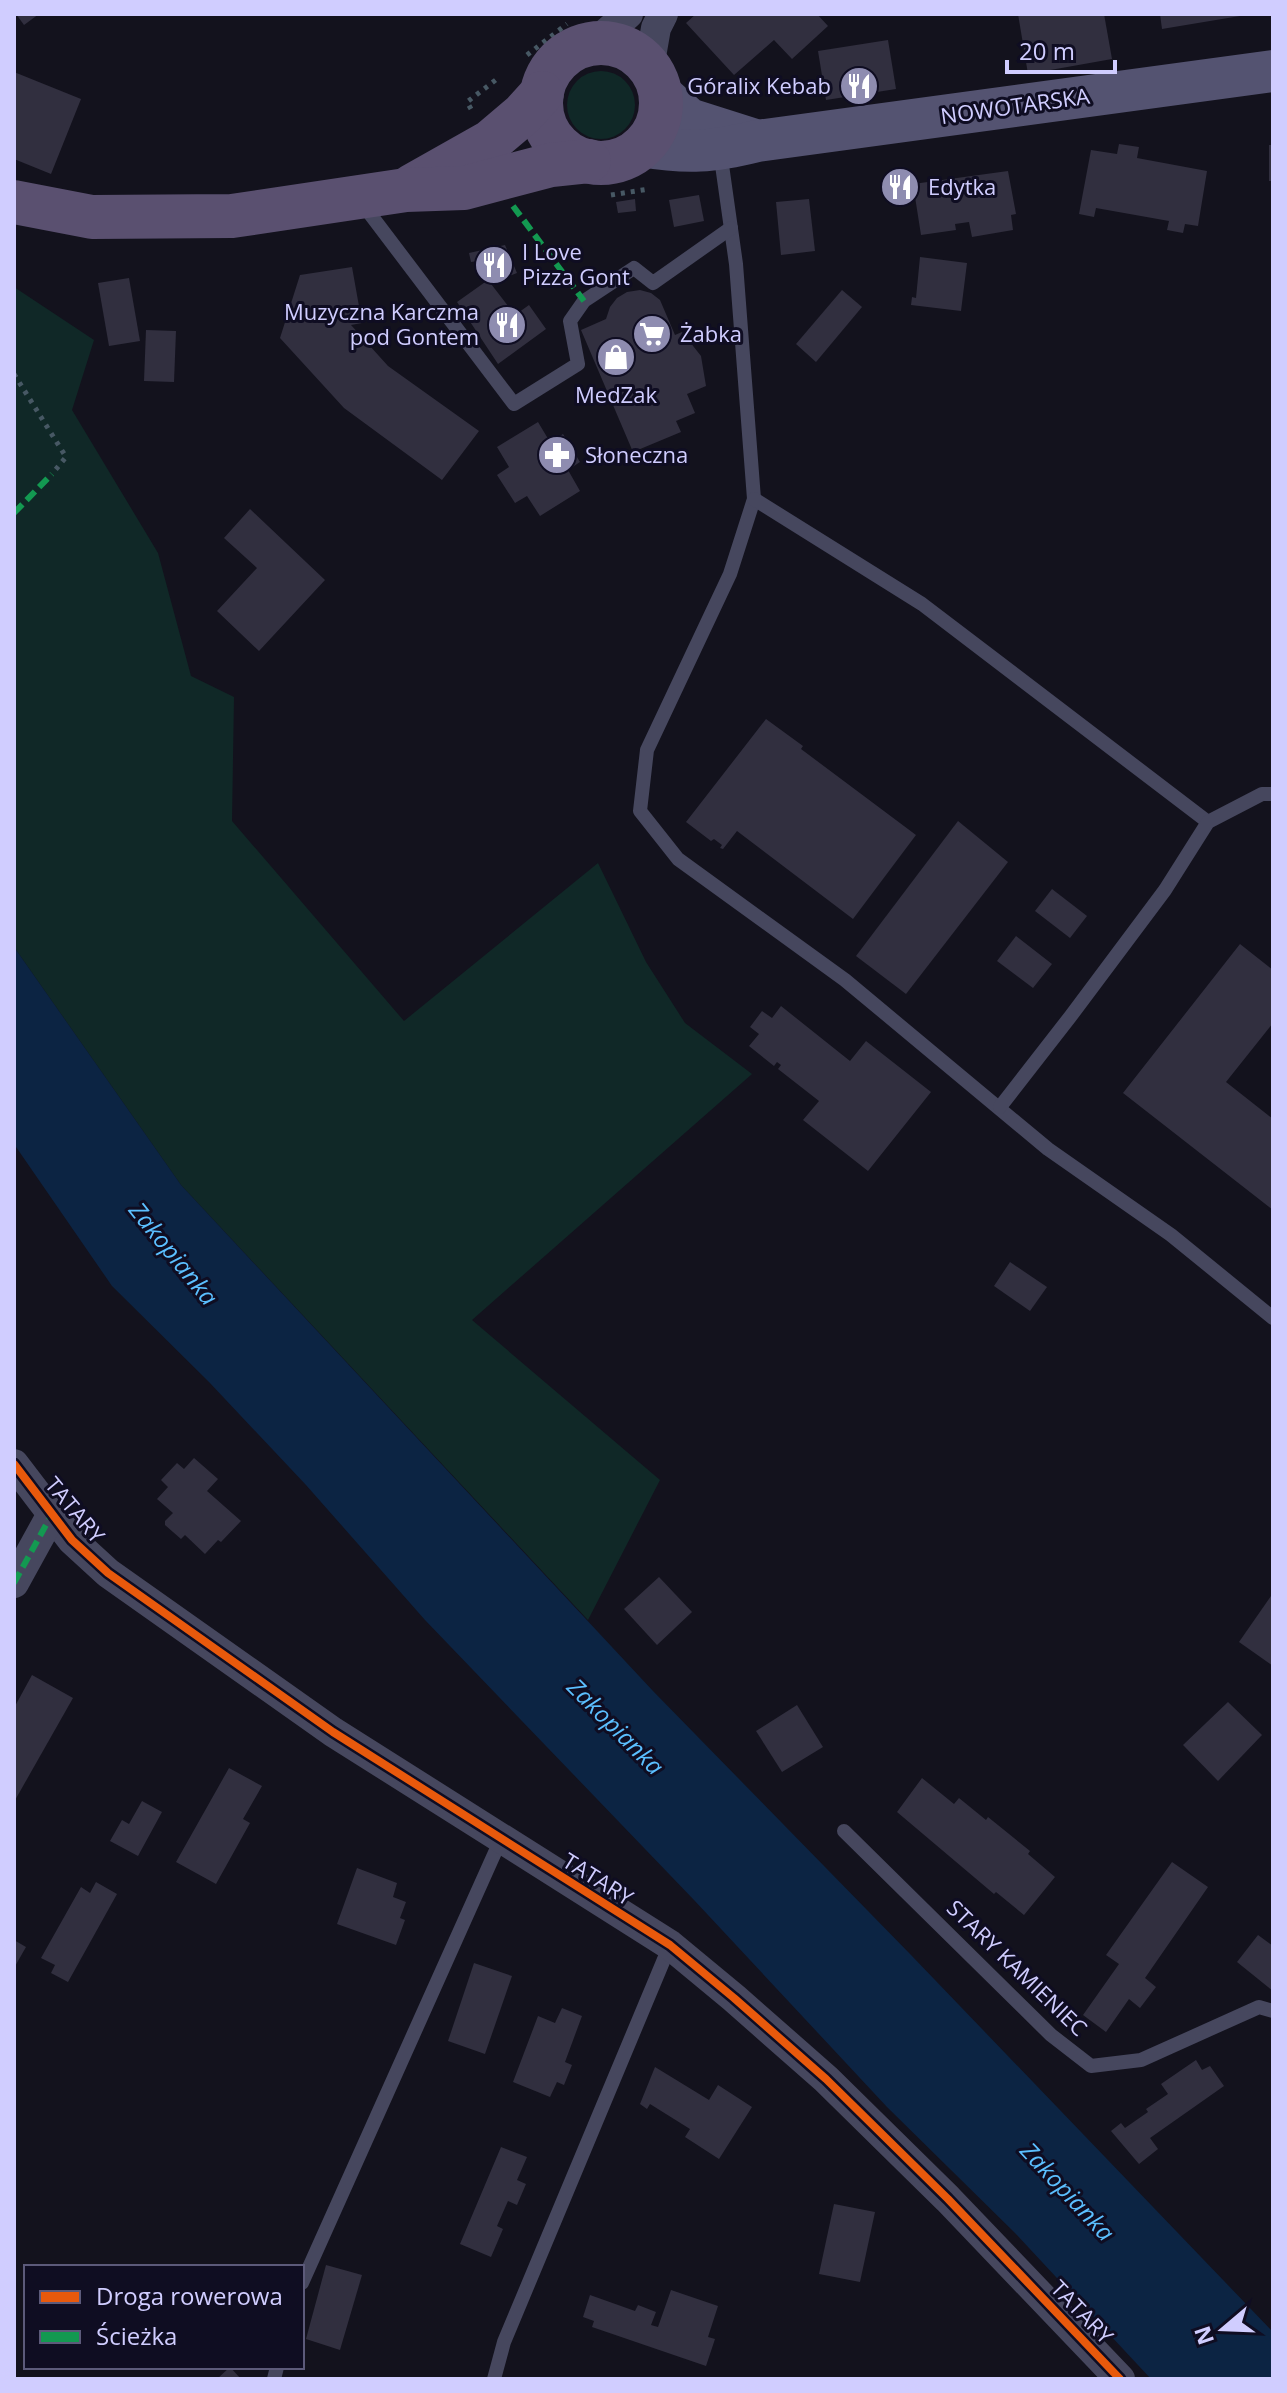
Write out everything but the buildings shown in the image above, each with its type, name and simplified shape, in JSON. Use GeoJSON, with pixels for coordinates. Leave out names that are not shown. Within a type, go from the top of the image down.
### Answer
{"type":"FeatureCollection","features":[{"type":"Feature","properties":{"kind":"main road"},"geometry":{"type":"LineString","coordinates":[[406,190],[490,142],[542,93],[554,64],[566,54],[595,43],[620,46],[631,51],[654,80],[658,122],[642,146],[618,160],[603,163],[589,161],[575,157],[552,137],[545,123],[542,93]]}},
{"type":"Feature","properties":{"kind":"main road","name":"NOWOTARSKA"},"geometry":{"type":"LineString","coordinates":[[642,146],[681,153],[1273,71]]}},
{"type":"Feature","properties":{"kind":"main road","name":"NOWOTARSKA"},"geometry":{"type":"LineString","coordinates":[[654,80],[689,119],[738,146]]}},
{"type":"Feature","properties":{"kind":"main road"},"geometry":{"type":"LineString","coordinates":[[14,202],[92,217],[232,216],[406,190],[464,188],[551,165],[589,161]]}},
{"type":"Feature","properties":{"kind":"street"},"geometry":{"type":"LineString","coordinates":[[595,43],[628,14]]}},
{"type":"Feature","properties":{"kind":"street"},"geometry":{"type":"LineString","coordinates":[[654,80],[656,28],[663,14]]}},
{"type":"Feature","properties":{"kind":"street","name":"TATARY"},"geometry":{"type":"LineString","coordinates":[[14,1464],[72,1540],[108,1573],[146,1601],[333,1732],[670,1945],[835,2088],[948,2199],[1120,2379]]}},
{"type":"Feature","properties":{"kind":"street"},"geometry":{"type":"LineString","coordinates":[[14,1583],[52,1514]]}},
{"type":"Feature","properties":{"kind":"lane"},"geometry":{"type":"LineString","coordinates":[[738,146],[731,228],[754,499],[730,574],[647,750],[640,811],[678,859],[845,980],[1048,1149],[1171,1235],[1273,1318]]}},
{"type":"Feature","properties":{"kind":"lane"},"geometry":{"type":"LineString","coordinates":[[359,198],[514,404],[578,364],[570,321],[584,301],[634,268],[653,283],[731,228]]}},
{"type":"Feature","properties":{"kind":"lane"},"geometry":{"type":"LineString","coordinates":[[754,499],[922,604],[1208,822]]}},
{"type":"Feature","properties":{"kind":"lane"},"geometry":{"type":"LineString","coordinates":[[1000,1107],[1165,890],[1208,822],[1262,794],[1273,794]]}},
{"type":"Feature","properties":{"kind":"lane","name":"STARY KAMIENIEC"},"geometry":{"type":"LineString","coordinates":[[844,1831],[1051,2035],[1091,2066],[1141,2060],[1259,2007],[1273,2011]]}},
{"type":"Feature","properties":{"kind":"lane"},"geometry":{"type":"LineString","coordinates":[[304,2279],[501,1839]]}},
{"type":"Feature","properties":{"kind":"lane"},"geometry":{"type":"LineString","coordinates":[[494,2379],[504,2342],[670,1945]]}},
{"type":"Feature","properties":{"kind":"path"},"geometry":{"type":"LineString","coordinates":[[14,374],[66,457],[52,474]]}},
{"type":"Feature","properties":{"kind":"green space"},"geometry":{"type":"Polygon","coordinates":[[[601,71],[625,81],[635,105],[625,129],[601,139],[577,129],[567,105],[577,81],[601,71]]]}},
{"type":"Feature","properties":{"kind":"green space"},"geometry":{"type":"Polygon","coordinates":[[[14,287],[94,340],[72,410],[158,553],[191,676],[234,697],[232,821],[404,1021],[598,863],[646,962],[685,1023],[752,1074],[472,1320],[660,1480],[588,1620],[181,1185],[14,947],[14,287]]]}},
{"type":"Feature","properties":{"kind":"water","name":"Zakopianka"},"geometry":{"type":"Polygon","coordinates":[[[14,947],[181,1185],[653,1691],[1273,2332],[1273,2379],[1151,2379],[1015,2233],[887,2107],[694,1900],[425,1620],[306,1485],[209,1382],[112,1286],[14,1144],[14,947]]]}},
{"type":"Feature","properties":{"kind":"marked path"},"geometry":{"type":"LineString","coordinates":[[513,206],[584,301]]}},
{"type":"Feature","properties":{"kind":"marked path"},"geometry":{"type":"LineString","coordinates":[[14,513],[52,474]]}},
{"type":"Feature","properties":{"kind":"marked path"},"geometry":{"type":"LineString","coordinates":[[14,1583],[52,1514]]}},
{"type":"Feature","properties":{"kind":"cycle path"},"geometry":{"type":"LineString","coordinates":[[14,1464],[72,1540],[108,1573],[333,1732],[670,1945],[826,2079],[948,2199],[1120,2379]]}},
{"type":"Feature","properties":{"kind":"place","name":"Góralix Kebab"},"geometry":{"type":"Point","coordinates":[859,86]}},
{"type":"Feature","properties":{"kind":"place","name":"Edytka"},"geometry":{"type":"Point","coordinates":[900,187]}},
{"type":"Feature","properties":{"kind":"place","name":"I Love Pizza Gont"},"geometry":{"type":"Point","coordinates":[494,265]}},
{"type":"Feature","properties":{"kind":"place","name":"Muzyczna Karczma pod Gontem"},"geometry":{"type":"Point","coordinates":[507,325]}},
{"type":"Feature","properties":{"kind":"place","name":"Żabka"},"geometry":{"type":"Point","coordinates":[652,334]}},
{"type":"Feature","properties":{"kind":"place","name":"MedZak"},"geometry":{"type":"Point","coordinates":[616,357]}},
{"type":"Feature","properties":{"kind":"place","name":"Słoneczna"},"geometry":{"type":"Point","coordinates":[557,455]}}]}
